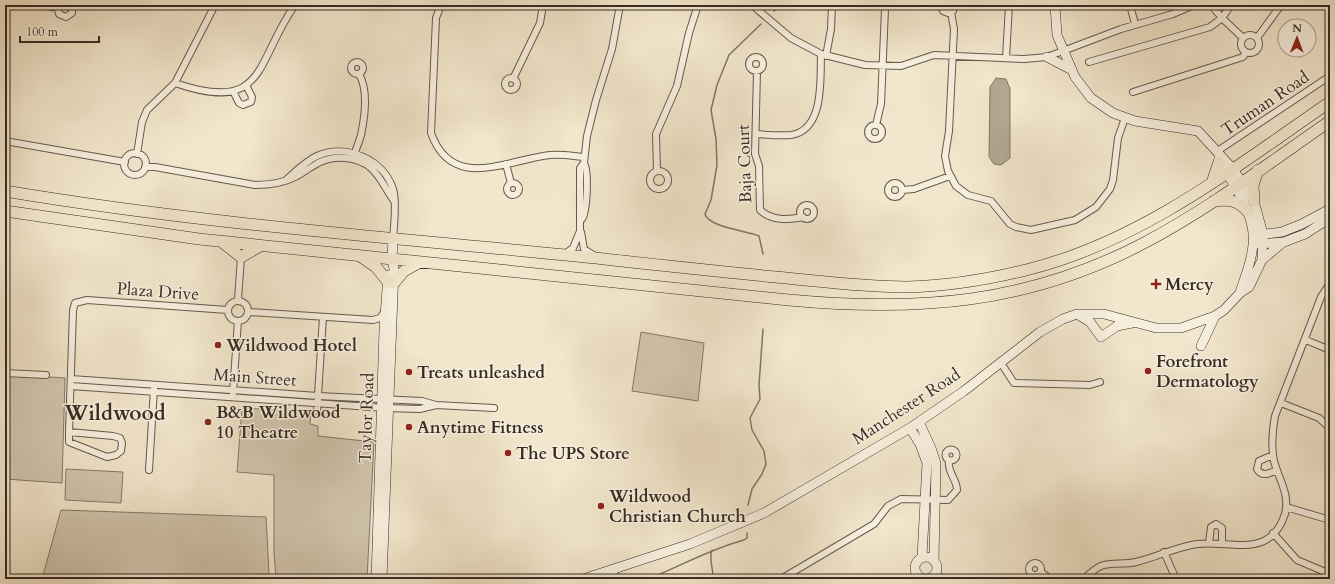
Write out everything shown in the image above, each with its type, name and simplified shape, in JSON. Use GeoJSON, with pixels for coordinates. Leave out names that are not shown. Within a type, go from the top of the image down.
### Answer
{"type":"FeatureCollection","features":[{"type":"Feature","properties":{"kind":"highway"},"geometry":{"type":"LineString","coordinates":[[1115,257],[1145,236],[1203,200],[1330,102]]}},
{"type":"Feature","properties":{"kind":"highway"},"geometry":{"type":"LineString","coordinates":[[5,191],[188,217],[393,239],[851,284],[908,287],[959,283],[1032,268],[1087,250],[1141,227],[1174,208],[1212,183],[1258,170],[1330,121]]}},
{"type":"Feature","properties":{"kind":"highway"},"geometry":{"type":"LineString","coordinates":[[1212,183],[1218,156]]}},
{"type":"Feature","properties":{"kind":"highway"},"geometry":{"type":"LineString","coordinates":[[1254,201],[1252,184],[1258,170]]}},
{"type":"Feature","properties":{"kind":"highway"},"geometry":{"type":"LineString","coordinates":[[5,212],[120,229],[359,256],[818,303],[889,306],[961,301],[1018,290],[1072,274],[1115,257],[1168,230],[1214,201],[1233,177]]}},
{"type":"Feature","properties":{"kind":"highway"},"geometry":{"type":"LineString","coordinates":[[1214,201],[1235,201],[1242,204],[1248,212]]}},
{"type":"Feature","properties":{"kind":"highway"},"geometry":{"type":"LineString","coordinates":[[222,241],[241,257],[261,245]]}},
{"type":"Feature","properties":{"kind":"highway"},"geometry":{"type":"LineString","coordinates":[[359,256],[376,267],[391,283],[404,271],[420,262]]}},
{"type":"Feature","properties":{"kind":"street"},"geometry":{"type":"LineString","coordinates":[[40,5],[59,7],[61,16],[68,16],[73,11],[71,5]]}},
{"type":"Feature","properties":{"kind":"street"},"geometry":{"type":"LineString","coordinates":[[137,154],[142,122],[147,110],[175,83],[214,5]]}},
{"type":"Feature","properties":{"kind":"street"},"geometry":{"type":"LineString","coordinates":[[175,83],[195,90],[216,93],[233,91],[255,79],[288,15],[295,5]]}},
{"type":"Feature","properties":{"kind":"street"},"geometry":{"type":"LineString","coordinates":[[441,5],[436,18],[431,133],[434,143],[448,160],[467,168],[478,169],[552,155],[584,160]]}},
{"type":"Feature","properties":{"kind":"street"},"geometry":{"type":"LineString","coordinates":[[513,79],[540,23],[543,5]]}},
{"type":"Feature","properties":{"kind":"street"},"geometry":{"type":"LineString","coordinates":[[562,256],[573,248],[580,231],[582,219],[585,215],[587,167],[584,160],[586,136],[612,48],[620,5]]}},
{"type":"Feature","properties":{"kind":"street"},"geometry":{"type":"LineString","coordinates":[[657,171],[656,134],[677,86],[689,32],[698,5]]}},
{"type":"Feature","properties":{"kind":"street"},"geometry":{"type":"LineString","coordinates":[[752,5],[791,38],[823,55],[858,64],[883,66],[901,66],[934,55],[1024,59],[1047,57],[1064,52],[1134,24],[1173,14],[1194,5]]}},
{"type":"Feature","properties":{"kind":"street"},"geometry":{"type":"LineString","coordinates":[[756,134],[796,133],[811,121],[815,115],[819,101],[823,55],[831,30],[832,5]]}},
{"type":"Feature","properties":{"kind":"street"},"geometry":{"type":"LineString","coordinates":[[876,125],[881,104],[885,9],[888,5],[896,5]]}},
{"type":"Feature","properties":{"kind":"street"},"geometry":{"type":"LineString","coordinates":[[941,5],[943,11],[951,12]]}},
{"type":"Feature","properties":{"kind":"street"},"geometry":{"type":"LineString","coordinates":[[955,5],[951,12],[954,29],[953,55],[949,132],[944,156],[950,176],[956,186],[968,195],[991,201],[1010,224],[1016,228],[1031,230],[1074,220],[1096,207],[1110,189],[1115,174],[1118,138],[1125,118]]}},
{"type":"Feature","properties":{"kind":"street"},"geometry":{"type":"LineString","coordinates":[[1006,58],[1009,5]]}},
{"type":"Feature","properties":{"kind":"street"},"geometry":{"type":"LineString","coordinates":[[1055,5],[1057,35],[1072,70],[1091,98],[1102,106],[1125,118],[1149,124],[1198,131],[1204,136],[1218,156],[1226,159],[1233,177]]}},
{"type":"Feature","properties":{"kind":"street"},"geometry":{"type":"LineString","coordinates":[[1130,5],[1134,24]]}},
{"type":"Feature","properties":{"kind":"street"},"geometry":{"type":"LineString","coordinates":[[1211,5],[1243,38]]}},
{"type":"Feature","properties":{"kind":"street"},"geometry":{"type":"LineString","coordinates":[[1090,62],[1187,35],[1210,27],[1222,18],[1231,5]]}},
{"type":"Feature","properties":{"kind":"street"},"geometry":{"type":"LineString","coordinates":[[1257,38],[1281,5]]}},
{"type":"Feature","properties":{"kind":"street"},"geometry":{"type":"LineString","coordinates":[[1246,52],[1241,45],[1243,38],[1248,35],[1257,38]]}},
{"type":"Feature","properties":{"kind":"street"},"geometry":{"type":"LineString","coordinates":[[1246,52],[1252,52],[1257,49],[1259,44],[1257,38]]}},
{"type":"Feature","properties":{"kind":"street"},"geometry":{"type":"LineString","coordinates":[[1133,92],[1243,57],[1246,52]]}},
{"type":"Feature","properties":{"kind":"street"},"geometry":{"type":"LineString","coordinates":[[1047,57],[1072,70]]}},
{"type":"Feature","properties":{"kind":"street","name":"Baja Court"},"geometry":{"type":"LineString","coordinates":[[757,71],[755,154],[758,166],[760,210],[765,215],[774,218],[784,219],[802,217]]}},
{"type":"Feature","properties":{"kind":"street"},"geometry":{"type":"LineString","coordinates":[[354,157],[362,131],[365,94],[359,74]]}},
{"type":"Feature","properties":{"kind":"street","name":"Truman Road"},"geometry":{"type":"LineString","coordinates":[[1218,156],[1330,76]]}},
{"type":"Feature","properties":{"kind":"street"},"geometry":{"type":"LineString","coordinates":[[233,91],[239,103],[248,105],[252,98],[246,84]]}},
{"type":"Feature","properties":{"kind":"street"},"geometry":{"type":"LineString","coordinates":[[5,141],[125,162],[129,156],[137,154],[144,159],[145,167]]}},
{"type":"Feature","properties":{"kind":"street","name":"Taylor Road"},"geometry":{"type":"LineString","coordinates":[[125,162],[126,170],[133,174],[139,174],[145,167],[155,167],[255,185],[265,185],[296,176],[326,160],[354,157],[376,174],[394,202],[392,259],[394,266],[385,311],[384,330],[386,404],[382,579]]}},
{"type":"Feature","properties":{"kind":"street"},"geometry":{"type":"LineString","coordinates":[[506,164],[511,183]]}},
{"type":"Feature","properties":{"kind":"street"},"geometry":{"type":"LineString","coordinates":[[902,190],[914,189],[950,176]]}},
{"type":"Feature","properties":{"kind":"street","name":"Manchester Road"},"geometry":{"type":"LineString","coordinates":[[583,579],[615,574],[752,518],[910,428],[1001,363],[1040,332],[1063,319],[1077,314],[1104,314],[1156,328],[1181,328],[1214,316],[1224,310],[1240,293],[1249,287],[1262,260],[1264,239],[1254,201],[1233,177]]}},
{"type":"Feature","properties":{"kind":"street","name":"Manchester Road"},"geometry":{"type":"LineString","coordinates":[[1233,177],[1248,212],[1253,240],[1248,271],[1240,293]]}},
{"type":"Feature","properties":{"kind":"street"},"geometry":{"type":"LineString","coordinates":[[1264,239],[1302,224],[1330,209]]}},
{"type":"Feature","properties":{"kind":"street"},"geometry":{"type":"LineString","coordinates":[[1262,260],[1284,242],[1305,234],[1330,218]]}},
{"type":"Feature","properties":{"kind":"street"},"geometry":{"type":"LineString","coordinates":[[1259,219],[1270,228],[1282,232]]}},
{"type":"Feature","properties":{"kind":"street"},"geometry":{"type":"LineString","coordinates":[[580,231],[584,249],[598,258]]}},
{"type":"Feature","properties":{"kind":"street"},"geometry":{"type":"LineString","coordinates":[[1253,240],[1264,239],[1284,242]]}},
{"type":"Feature","properties":{"kind":"street"},"geometry":{"type":"LineString","coordinates":[[238,300],[241,257]]}},
{"type":"Feature","properties":{"kind":"street","name":"Taylor Road"},"geometry":{"type":"LineString","coordinates":[[376,579],[391,283]]}},
{"type":"Feature","properties":{"kind":"street"},"geometry":{"type":"LineString","coordinates":[[1084,579],[1100,567],[1138,562],[1164,552],[1191,545],[1209,543],[1237,546],[1250,545],[1264,540],[1279,528],[1286,507],[1285,492],[1273,455],[1273,428],[1321,297],[1330,283]]}},
{"type":"Feature","properties":{"kind":"street","name":"Plaza Drive"},"geometry":{"type":"LineString","coordinates":[[71,379],[74,306],[78,302],[87,300],[228,310]]}},
{"type":"Feature","properties":{"kind":"street"},"geometry":{"type":"LineString","coordinates":[[238,300],[246,304],[249,312],[246,318],[238,321],[230,318],[228,310],[231,303],[238,300]]}},
{"type":"Feature","properties":{"kind":"street"},"geometry":{"type":"LineString","coordinates":[[249,312],[374,320],[380,318],[385,311]]}},
{"type":"Feature","properties":{"kind":"street"},"geometry":{"type":"LineString","coordinates":[[1077,314],[1090,322],[1101,337],[1117,326],[1133,322]]}},
{"type":"Feature","properties":{"kind":"street"},"geometry":{"type":"LineString","coordinates":[[1201,346],[1214,316]]}},
{"type":"Feature","properties":{"kind":"street"},"geometry":{"type":"LineString","coordinates":[[317,411],[323,317]]}},
{"type":"Feature","properties":{"kind":"street"},"geometry":{"type":"LineString","coordinates":[[374,320],[380,324],[384,330]]}},
{"type":"Feature","properties":{"kind":"street"},"geometry":{"type":"LineString","coordinates":[[232,397],[238,321]]}},
{"type":"Feature","properties":{"kind":"street"},"geometry":{"type":"LineString","coordinates":[[1306,340],[1330,350]]}},
{"type":"Feature","properties":{"kind":"street"},"geometry":{"type":"LineString","coordinates":[[1001,363],[1014,382],[1090,385],[1100,382]]}},
{"type":"Feature","properties":{"kind":"street"},"geometry":{"type":"LineString","coordinates":[[5,373],[46,375]]}},
{"type":"Feature","properties":{"kind":"street"},"geometry":{"type":"LineString","coordinates":[[69,432],[120,438],[122,443],[121,451],[108,458],[69,442],[69,432],[71,379]]}},
{"type":"Feature","properties":{"kind":"street","name":"Main Street"},"geometry":{"type":"LineString","coordinates":[[71,379],[318,396],[420,409],[436,405],[494,408]]}},
{"type":"Feature","properties":{"kind":"street"},"geometry":{"type":"LineString","coordinates":[[149,470],[154,384]]}},
{"type":"Feature","properties":{"kind":"street","name":"Main Street"},"geometry":{"type":"LineString","coordinates":[[71,386],[318,403],[386,404]]}},
{"type":"Feature","properties":{"kind":"street"},"geometry":{"type":"LineString","coordinates":[[1281,403],[1319,418],[1330,428]]}},
{"type":"Feature","properties":{"kind":"street"},"geometry":{"type":"LineString","coordinates":[[919,422],[936,463],[934,561],[937,568],[935,573],[930,578],[922,578],[917,574],[915,567],[916,563],[922,558],[930,558],[934,561]]}},
{"type":"Feature","properties":{"kind":"street"},"geometry":{"type":"LineString","coordinates":[[910,428],[920,444],[927,463],[922,558]]}},
{"type":"Feature","properties":{"kind":"street"},"geometry":{"type":"LineString","coordinates":[[1273,455],[1259,462],[1257,469],[1260,473],[1264,474],[1277,470]]}},
{"type":"Feature","properties":{"kind":"street"},"geometry":{"type":"LineString","coordinates":[[781,579],[874,524],[894,502],[901,499],[948,500],[956,493],[957,485],[950,472],[949,460]]}},
{"type":"Feature","properties":{"kind":"street"},"geometry":{"type":"LineString","coordinates":[[1286,507],[1330,520]]}},
{"type":"Feature","properties":{"kind":"street"},"geometry":{"type":"LineString","coordinates":[[1209,543],[1211,527],[1216,524],[1222,528],[1222,544]]}},
{"type":"Feature","properties":{"kind":"street"},"geometry":{"type":"LineString","coordinates":[[1273,533],[1297,560],[1330,574]]}},
{"type":"Feature","properties":{"kind":"street"},"geometry":{"type":"LineString","coordinates":[[1164,552],[1176,579]]}},
{"type":"Feature","properties":{"kind":"street"},"geometry":{"type":"LineString","coordinates":[[1041,572],[1050,579]]}},
{"type":"Feature","properties":{"kind":"street"},"geometry":{"type":"LineString","coordinates":[[935,573],[944,579]]}},
{"type":"Feature","properties":{"kind":"shaded area"},"geometry":{"type":"Polygon","coordinates":[[[996,78],[1006,79],[1010,89],[1010,158],[1001,165],[994,164],[989,157],[990,87],[996,78]]]}},
{"type":"Feature","properties":{"kind":"shaded area"},"geometry":{"type":"Polygon","coordinates":[[[641,332],[704,343],[698,401],[632,391],[641,332]]]}},
{"type":"Feature","properties":{"kind":"shaded area"},"geometry":{"type":"Polygon","coordinates":[[[5,374],[65,378],[62,483],[5,479],[5,374]]]}},
{"type":"Feature","properties":{"kind":"shaded area"},"geometry":{"type":"Polygon","coordinates":[[[242,408],[311,412],[310,424],[318,426],[318,436],[374,442],[367,579],[276,579],[274,553],[274,475],[237,472],[242,408]]]}},
{"type":"Feature","properties":{"kind":"shaded area"},"geometry":{"type":"Polygon","coordinates":[[[66,469],[123,472],[121,503],[65,500],[66,469]]]}},
{"type":"Feature","properties":{"kind":"shaded area"},"geometry":{"type":"Polygon","coordinates":[[[61,510],[266,517],[269,574],[247,579],[42,579],[61,510]]]}},
{"type":"Feature","properties":{"kind":"waterway"},"geometry":{"type":"LineString","coordinates":[[774,11],[780,5]]}},
{"type":"Feature","properties":{"kind":"waterway"},"geometry":{"type":"LineString","coordinates":[[761,24],[729,55],[717,85],[711,110],[716,139],[717,165],[711,200],[705,214],[713,222],[720,225],[759,236],[763,254]]}},
{"type":"Feature","properties":{"kind":"waterway"},"geometry":{"type":"LineString","coordinates":[[748,505],[752,489],[762,474],[766,464],[764,451],[752,430],[750,418],[760,399],[759,385],[763,329]]}},
{"type":"Feature","properties":{"kind":"waterway"},"geometry":{"type":"LineString","coordinates":[[648,579],[707,553],[744,540],[747,538],[747,533]]}},
{"type":"Feature","properties":{"kind":"waterway"},"geometry":{"type":"LineString","coordinates":[[712,550],[711,557],[713,579]]}},
{"type":"Feature","properties":{"kind":"place","name":"Mercy"},"geometry":{"type":"Point","coordinates":[1156,284]}},
{"type":"Feature","properties":{"kind":"place","name":"Wildwood Hotel"},"geometry":{"type":"Point","coordinates":[218,345]}},
{"type":"Feature","properties":{"kind":"place","name":"Forefront Dermatology"},"geometry":{"type":"Point","coordinates":[1148,371]}},
{"type":"Feature","properties":{"kind":"place","name":"Treats unleashed"},"geometry":{"type":"Point","coordinates":[409,372]}},
{"type":"Feature","properties":{"kind":"place","name":"B&B Wildwood 10 Theatre"},"geometry":{"type":"Point","coordinates":[208,422]}},
{"type":"Feature","properties":{"kind":"place","name":"Anytime Fitness"},"geometry":{"type":"Point","coordinates":[409,427]}},
{"type":"Feature","properties":{"kind":"place","name":"The UPS Store"},"geometry":{"type":"Point","coordinates":[508,453]}},
{"type":"Feature","properties":{"kind":"place","name":"Wildwood Christian Church"},"geometry":{"type":"Point","coordinates":[601,506]}},
{"type":"Feature","properties":{"kind":"district","name":"Wildwood"},"geometry":{"type":"Point","coordinates":[115,413]}}]}
